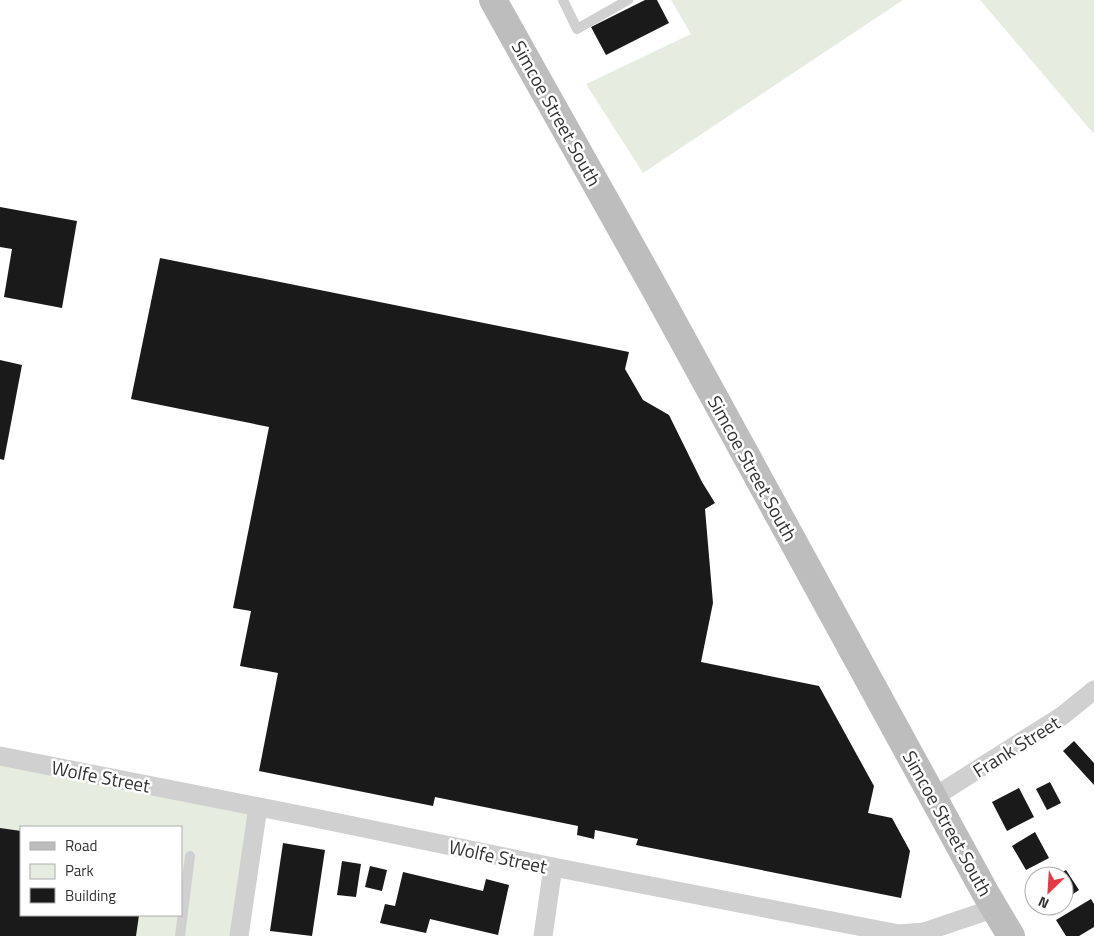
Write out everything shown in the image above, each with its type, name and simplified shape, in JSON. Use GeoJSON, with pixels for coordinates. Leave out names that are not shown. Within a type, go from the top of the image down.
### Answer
{"type":"FeatureCollection","features":[{"type":"Feature","properties":{"kind":"main road","name":"Simcoe Street South"},"geometry":{"type":"LineString","coordinates":[[494,0],[655,288],[1011,936]]}},
{"type":"Feature","properties":{"kind":"street","name":"Frank Street"},"geometry":{"type":"LineString","coordinates":[[934,798],[1062,716],[1094,690]]}},
{"type":"Feature","properties":{"kind":"street","name":"Wolfe Street"},"geometry":{"type":"LineString","coordinates":[[0,756],[899,934],[924,932],[995,908]]}},
{"type":"Feature","properties":{"kind":"street"},"geometry":{"type":"LineString","coordinates":[[239,936],[258,807]]}},
{"type":"Feature","properties":{"kind":"street"},"geometry":{"type":"LineString","coordinates":[[543,936],[553,867]]}},
{"type":"Feature","properties":{"kind":"lane"},"geometry":{"type":"LineString","coordinates":[[563,0],[577,29],[628,0]]}},
{"type":"Feature","properties":{"kind":"lane"},"geometry":{"type":"LineString","coordinates":[[180,936],[190,856]]}},
{"type":"Feature","properties":{"kind":"green space"},"geometry":{"type":"Polygon","coordinates":[[[671,0],[903,0],[643,173],[586,84],[691,34],[671,0]]]}},
{"type":"Feature","properties":{"kind":"green space"},"geometry":{"type":"Polygon","coordinates":[[[980,0],[1094,0],[1094,134],[980,0]]]}},
{"type":"Feature","properties":{"kind":"green space"},"geometry":{"type":"Polygon","coordinates":[[[0,765],[250,814],[233,936],[0,936],[0,765]]]}},
{"type":"Feature","properties":{"kind":"building"},"geometry":{"type":"Polygon","coordinates":[[[645,0],[657,0],[669,23],[606,55],[591,27],[645,0]]]}},
{"type":"Feature","properties":{"kind":"building"},"geometry":{"type":"Polygon","coordinates":[[[0,207],[77,221],[62,308],[4,297],[12,249],[0,247],[0,207]]]}},
{"type":"Feature","properties":{"kind":"building"},"geometry":{"type":"Polygon","coordinates":[[[160,258],[629,352],[625,369],[643,400],[669,415],[702,482],[715,503],[705,509],[713,603],[701,662],[819,686],[874,786],[868,813],[892,818],[910,851],[901,898],[636,845],[638,839],[595,830],[594,839],[577,835],[578,826],[435,797],[433,806],[259,771],[278,673],[240,666],[251,611],[233,608],[269,427],[131,399],[160,258]]]}},
{"type":"Feature","properties":{"kind":"building"},"geometry":{"type":"Polygon","coordinates":[[[0,360],[22,365],[4,460],[0,459],[0,360]]]}},
{"type":"Feature","properties":{"kind":"building"},"geometry":{"type":"Polygon","coordinates":[[[1074,741],[1094,763],[1094,785],[1063,751],[1074,741]]]}},
{"type":"Feature","properties":{"kind":"building"},"geometry":{"type":"Polygon","coordinates":[[[1050,782],[1061,803],[1047,810],[1036,789],[1050,782]]]}},
{"type":"Feature","properties":{"kind":"building"},"geometry":{"type":"Polygon","coordinates":[[[1019,788],[1034,817],[1007,831],[992,802],[1019,788]]]}},
{"type":"Feature","properties":{"kind":"building"},"geometry":{"type":"Polygon","coordinates":[[[0,828],[20,831],[20,916],[139,916],[136,936],[0,936],[0,828]]]}},
{"type":"Feature","properties":{"kind":"building"},"geometry":{"type":"Polygon","coordinates":[[[1035,832],[1049,858],[1034,866],[1024,867],[1012,846],[1035,832]]]}},
{"type":"Feature","properties":{"kind":"building"},"geometry":{"type":"Polygon","coordinates":[[[283,843],[325,850],[312,936],[270,931],[283,843]]]}},
{"type":"Feature","properties":{"kind":"building"},"geometry":{"type":"Polygon","coordinates":[[[342,861],[361,864],[356,897],[337,895],[342,861]]]}},
{"type":"Feature","properties":{"kind":"building"},"geometry":{"type":"Polygon","coordinates":[[[370,866],[387,870],[382,891],[365,887],[370,866]]]}},
{"type":"Feature","properties":{"kind":"building"},"geometry":{"type":"Polygon","coordinates":[[[403,872],[483,891],[486,879],[509,885],[498,935],[430,919],[426,933],[380,923],[385,904],[395,906],[403,872]]]}},
{"type":"Feature","properties":{"kind":"building"},"geometry":{"type":"Polygon","coordinates":[[[1074,882],[1079,890],[1074,893],[1074,882]]]}},
{"type":"Feature","properties":{"kind":"building"},"geometry":{"type":"Polygon","coordinates":[[[1091,899],[1094,904],[1094,927],[1079,936],[1066,936],[1056,920],[1063,916],[1074,916],[1074,909],[1091,899]]]}}]}
